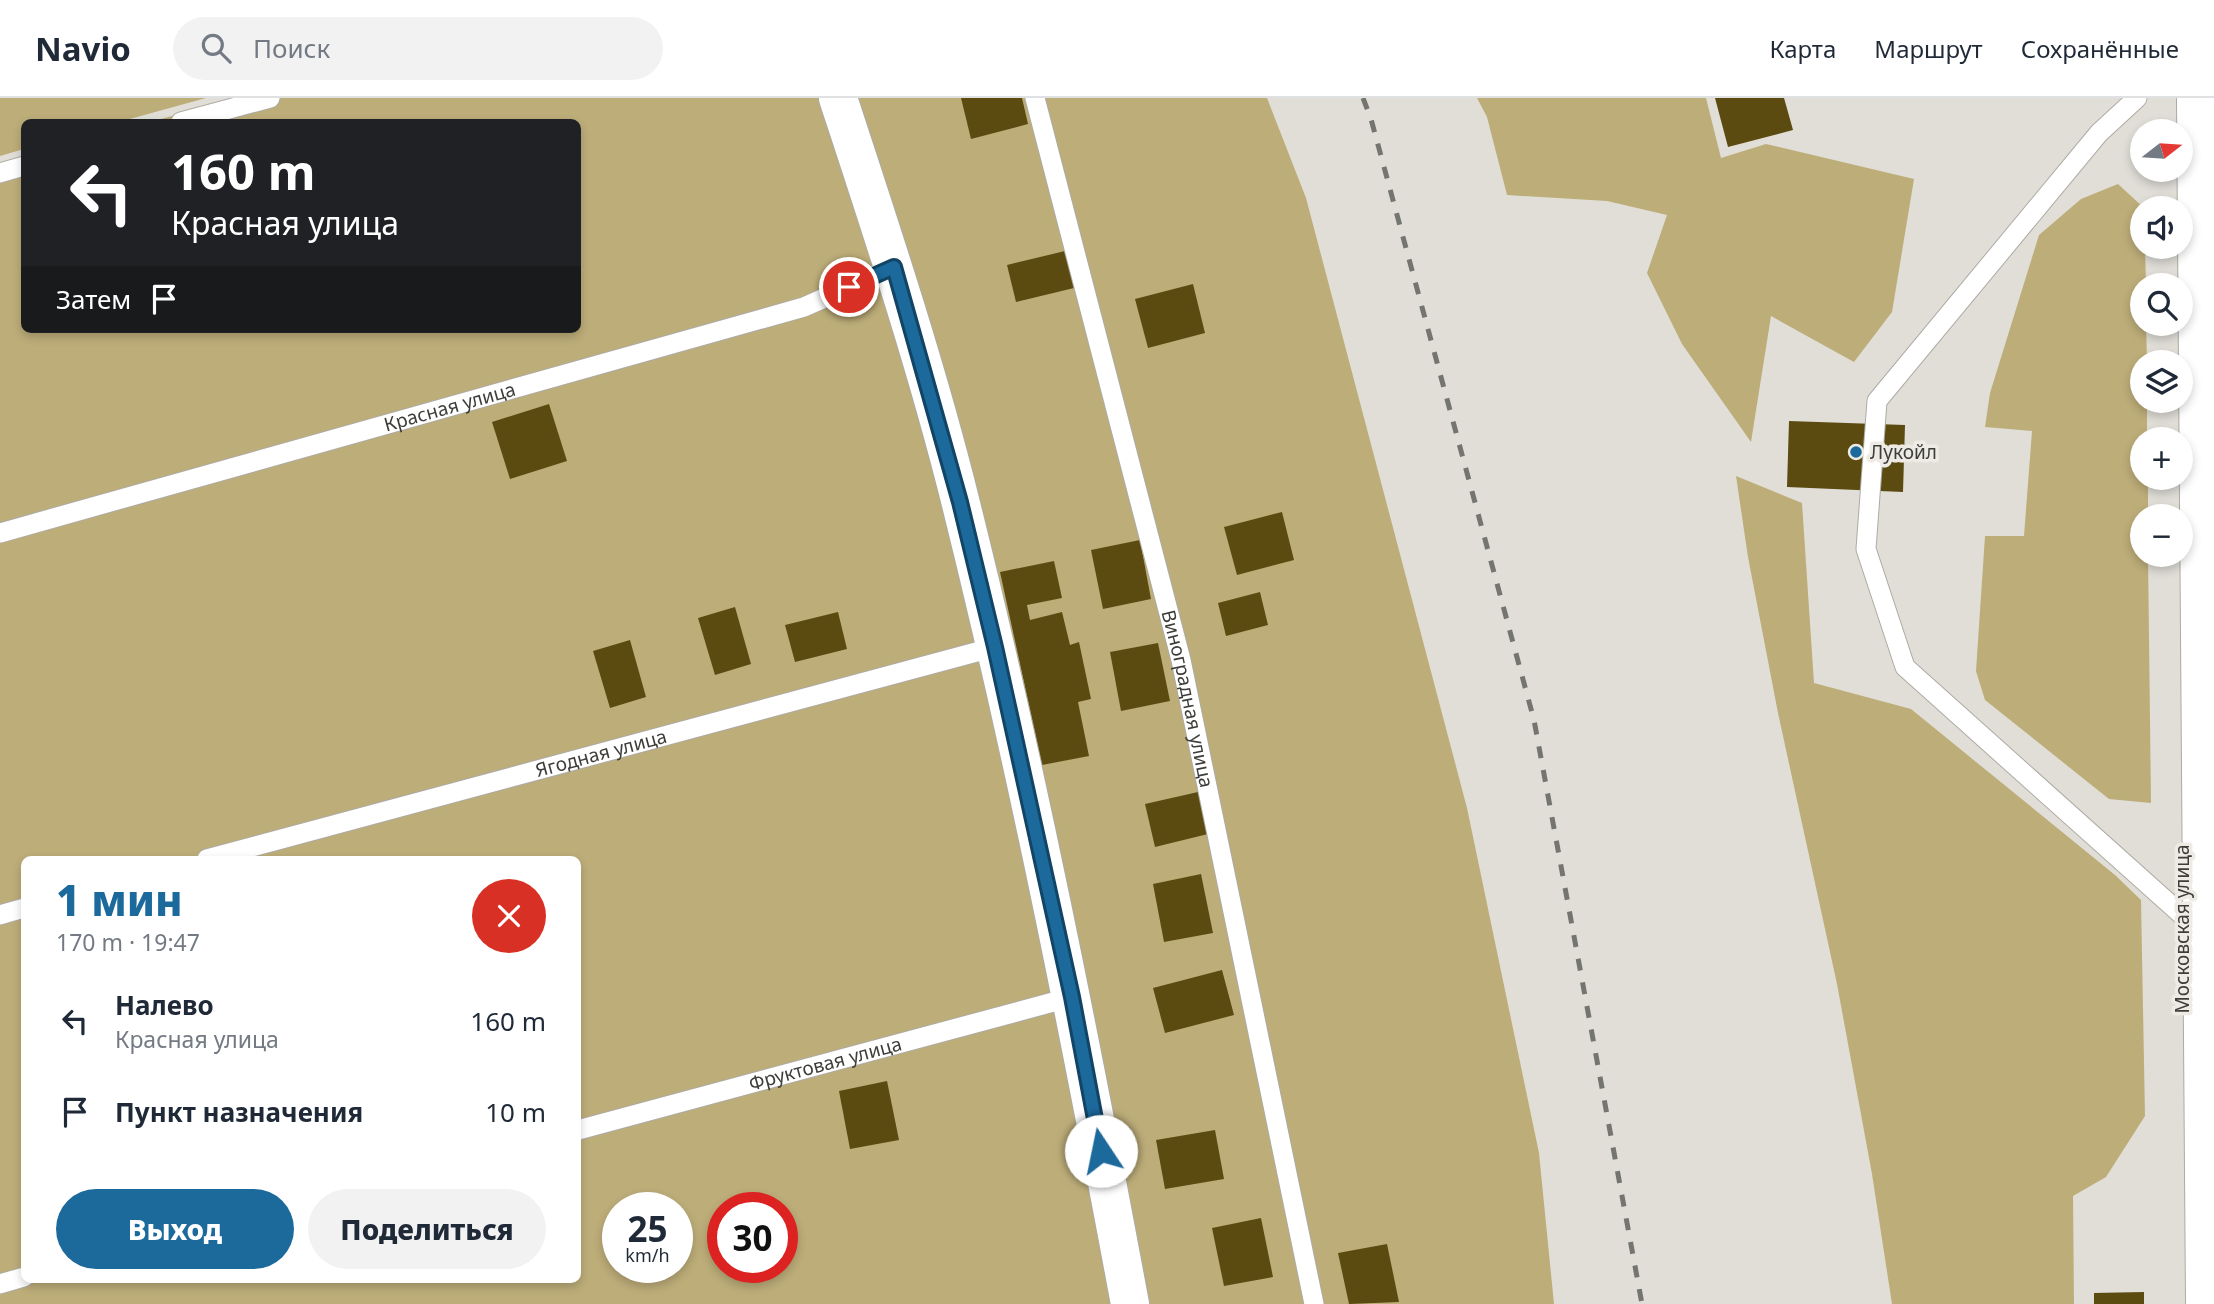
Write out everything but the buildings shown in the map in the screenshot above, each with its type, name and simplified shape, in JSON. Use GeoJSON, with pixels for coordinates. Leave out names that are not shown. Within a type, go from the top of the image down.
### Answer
{"type":"FeatureCollection","features":[{"type":"Feature","properties":{"kind":"main road"},"geometry":{"type":"LineString","coordinates":[[838,98],[894,267],[960,502],[995,647],[1072,997],[1130,1304]]}},
{"type":"Feature","properties":{"kind":"main road"},"geometry":{"type":"LineString","coordinates":[[2173,98],[2174,119]]}},
{"type":"Feature","properties":{"kind":"main road","name":"Московская улица"},"geometry":{"type":"LineString","coordinates":[[2196,98],[2191,185],[2206,1304]]}},
{"type":"Feature","properties":{"kind":"main road","name":"Московская улица"},"geometry":{"type":"LineString","coordinates":[[2179,567],[2182,1304]]}},
{"type":"Feature","properties":{"kind":"lane"},"geometry":{"type":"LineString","coordinates":[[192,119],[270,98]]}},
{"type":"Feature","properties":{"kind":"lane","name":"Виноградная улица"},"geometry":{"type":"LineString","coordinates":[[1035,98],[1181,660],[1314,1304]]}},
{"type":"Feature","properties":{"kind":"lane"},"geometry":{"type":"LineString","coordinates":[[2136,99],[2099,133],[1877,401],[1866,548],[1905,667],[2182,915]]}},
{"type":"Feature","properties":{"kind":"lane"},"geometry":{"type":"LineString","coordinates":[[0,173],[21,167]]}},
{"type":"Feature","properties":{"kind":"lane","name":"Красная улица"},"geometry":{"type":"LineString","coordinates":[[0,533],[804,307],[894,267]]}},
{"type":"Feature","properties":{"kind":"lane","name":"Ягодная улица"},"geometry":{"type":"LineString","coordinates":[[218,856],[995,647]]}},
{"type":"Feature","properties":{"kind":"lane"},"geometry":{"type":"LineString","coordinates":[[0,915],[21,909]]}},
{"type":"Feature","properties":{"kind":"lane","name":"Фруктовая улица"},"geometry":{"type":"LineString","coordinates":[[581,1128],[1072,997]]}},
{"type":"Feature","properties":{"kind":"lane"},"geometry":{"type":"LineString","coordinates":[[0,1284],[21,1278]]}},
{"type":"Feature","properties":{"kind":"shaded area"},"geometry":{"type":"Polygon","coordinates":[[[0,98],[206,98],[130,119],[21,119],[21,150],[0,156],[0,98]]]}},
{"type":"Feature","properties":{"kind":"shaded area"},"geometry":{"type":"Polygon","coordinates":[[[238,98],[1267,98],[1306,198],[1467,808],[1539,1153],[1554,1304],[0,1304],[0,164],[21,159],[21,333],[581,333],[581,119],[161,119],[238,98]]]}},
{"type":"Feature","properties":{"kind":"shaded area"},"geometry":{"type":"Polygon","coordinates":[[[1477,98],[1706,98],[1721,158],[1766,144],[1914,179],[1892,312],[1854,362],[1771,316],[1751,442],[1682,344],[1647,273],[1667,215],[1607,201],[1507,195],[1487,117],[1477,98]]]}},
{"type":"Feature","properties":{"kind":"shaded area"},"geometry":{"type":"Polygon","coordinates":[[[2118,184],[2131,196],[2130,259],[2145,259],[2146,273],[2130,273],[2130,336],[2146,336],[2147,350],[2130,350],[2130,413],[2147,413],[2147,427],[2130,427],[2130,490],[2148,490],[2148,504],[2130,504],[2130,567],[2148,567],[2151,803],[2109,799],[1985,700],[1976,671],[1985,536],[2024,536],[2032,431],[1985,427],[1990,393],[2039,235],[2081,199],[2118,184]]]}},
{"type":"Feature","properties":{"kind":"shaded area"},"geometry":{"type":"Polygon","coordinates":[[[1736,476],[1802,503],[1814,683],[1911,709],[2115,875],[2141,900],[2145,1116],[2106,1177],[2073,1196],[2074,1304],[1892,1304],[1872,1174],[1837,984],[1778,713],[1748,557],[1736,476]]]}},
{"type":"Feature","properties":{"kind":"railway"},"geometry":{"type":"LineString","coordinates":[[1363,98],[1371,119],[1534,720],[1642,1304]]}},
{"type":"Feature","properties":{"kind":"place","name":"Лукойл"},"geometry":{"type":"Point","coordinates":[1856,452]}},
{"type":"Feature","properties":{"kind":"route"},"geometry":{"type":"LineString","coordinates":[[849,287],[894,267],[960,502],[995,647],[1072,997],[1101,1151]]}}]}
